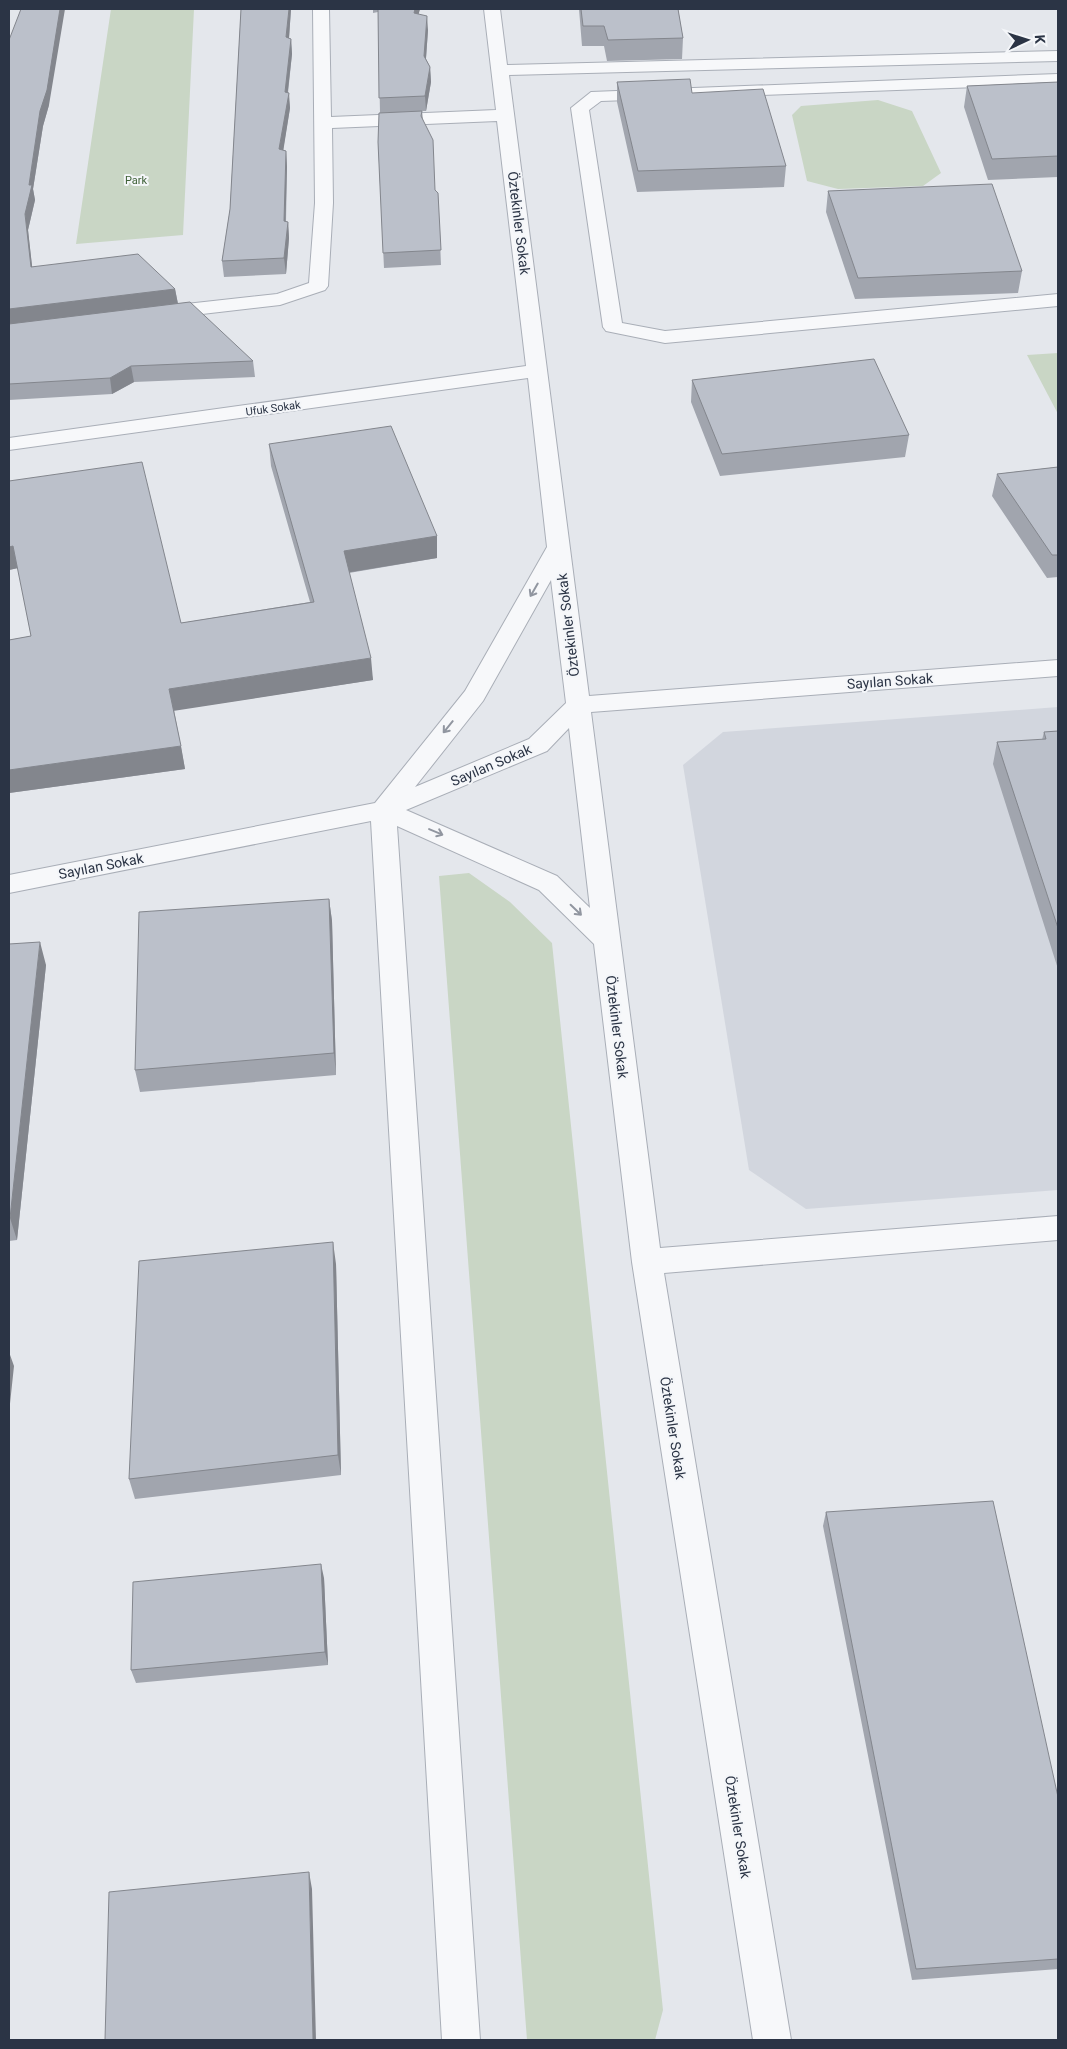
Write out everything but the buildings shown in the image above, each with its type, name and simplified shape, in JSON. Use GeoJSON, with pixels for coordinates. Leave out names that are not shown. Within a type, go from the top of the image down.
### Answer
{"type":"FeatureCollection","features":[{"type":"Feature","properties":{"kind":"street"},"geometry":{"type":"LineString","coordinates":[[146,315],[280,299],[318,286],[324,203],[321,9]]}},
{"type":"Feature","properties":{"kind":"street","name":"Öztekinler Sokak"},"geometry":{"type":"LineString","coordinates":[[492,9],[646,1262],[772,2040]]}},
{"type":"Feature","properties":{"kind":"street"},"geometry":{"type":"LineString","coordinates":[[500,70],[1058,56]]}},
{"type":"Feature","properties":{"kind":"street"},"geometry":{"type":"LineString","coordinates":[[834,62],[847,88]]}},
{"type":"Feature","properties":{"kind":"street"},"geometry":{"type":"LineString","coordinates":[[1058,79],[597,96],[580,108],[613,327],[665,337],[1058,300]]}},
{"type":"Feature","properties":{"kind":"street"},"geometry":{"type":"LineString","coordinates":[[323,123],[506,115]]}},
{"type":"Feature","properties":{"kind":"street","name":"Ufuk Sokak"},"geometry":{"type":"LineString","coordinates":[[9,444],[537,371]]}},
{"type":"Feature","properties":{"kind":"street"},"geometry":{"type":"LineString","coordinates":[[461,2040],[383,810],[474,694],[558,548]]}},
{"type":"Feature","properties":{"kind":"street","name":"Sayılan Sokak"},"geometry":{"type":"LineString","coordinates":[[9,884],[383,810],[538,745],[578,705],[1058,668]]}},
{"type":"Feature","properties":{"kind":"street"},"geometry":{"type":"LineString","coordinates":[[383,810],[457,841],[548,883],[607,940]]}},
{"type":"Feature","properties":{"kind":"street"},"geometry":{"type":"LineString","coordinates":[[646,1262],[1058,1228]]}},
{"type":"Feature","properties":{"kind":"shaded area"},"geometry":{"type":"Polygon","coordinates":[[[1058,707],[1058,1190],[806,1209],[749,1170],[683,765],[723,732],[1058,707]]]}},
{"type":"Feature","properties":{"kind":"green space","name":"Park"},"geometry":{"type":"Polygon","coordinates":[[[111,9],[194,9],[183,235],[76,244],[111,9]]]}},
{"type":"Feature","properties":{"kind":"green space"},"geometry":{"type":"Polygon","coordinates":[[[878,100],[912,111],[941,173],[923,186],[838,189],[807,181],[792,115],[801,106],[878,100]]]}},
{"type":"Feature","properties":{"kind":"green space"},"geometry":{"type":"Polygon","coordinates":[[[1058,353],[1058,414],[1027,355],[1058,353]]]}},
{"type":"Feature","properties":{"kind":"green space"},"geometry":{"type":"Polygon","coordinates":[[[469,873],[510,902],[552,943],[663,2010],[655,2040],[527,2040],[439,876],[469,873]]]}}]}
